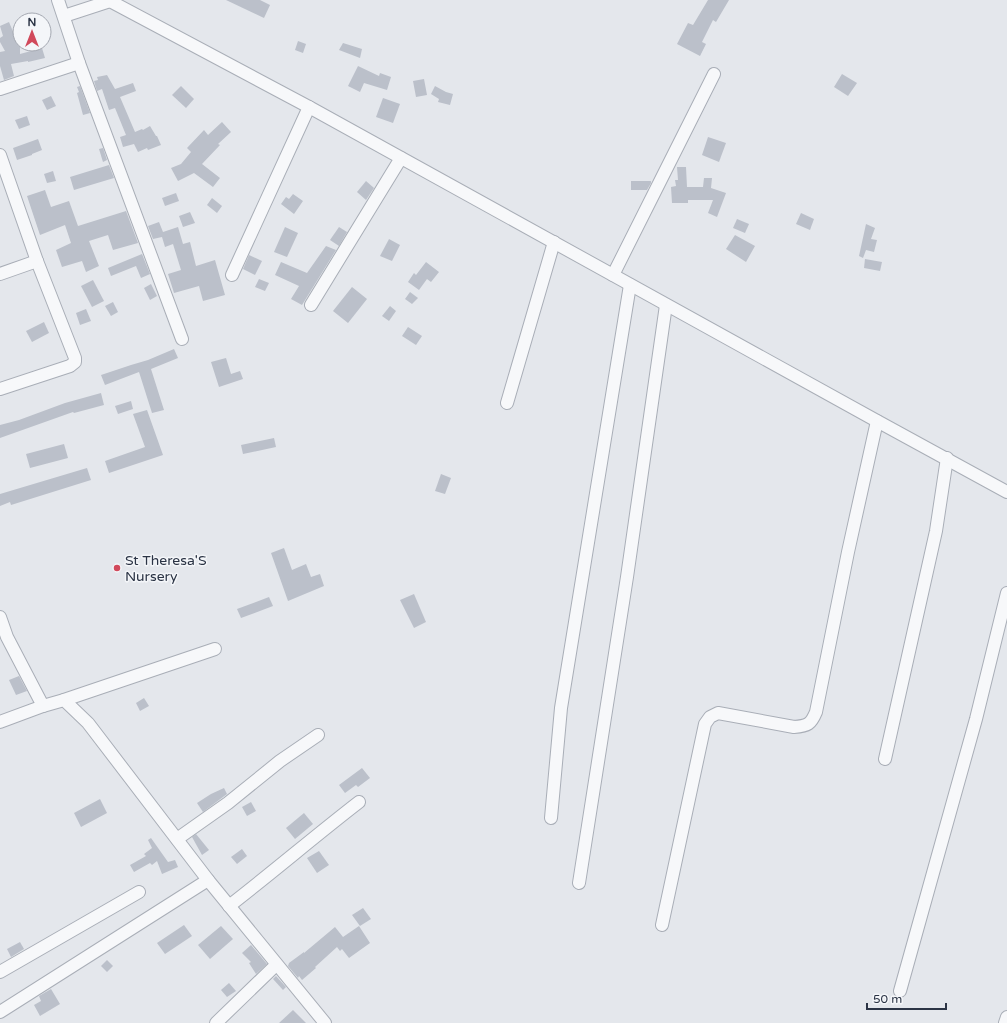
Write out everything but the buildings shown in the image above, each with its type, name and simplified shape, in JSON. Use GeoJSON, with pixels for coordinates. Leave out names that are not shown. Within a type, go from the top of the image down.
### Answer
{"type":"FeatureCollection","features":[{"type":"Feature","properties":{"kind":"street"},"geometry":{"type":"LineString","coordinates":[[58,0],[79,63],[182,339]]}},
{"type":"Feature","properties":{"kind":"street"},"geometry":{"type":"LineString","coordinates":[[64,16],[112,1],[309,107],[877,422],[947,458],[1007,492]]}},
{"type":"Feature","properties":{"kind":"street"},"geometry":{"type":"LineString","coordinates":[[0,89],[79,63]]}},
{"type":"Feature","properties":{"kind":"street"},"geometry":{"type":"LineString","coordinates":[[613,275],[714,74]]}},
{"type":"Feature","properties":{"kind":"street"},"geometry":{"type":"LineString","coordinates":[[232,275],[309,107]]}},
{"type":"Feature","properties":{"kind":"street"},"geometry":{"type":"LineString","coordinates":[[0,155],[37,261],[75,358],[75,362],[70,366],[0,389]]}},
{"type":"Feature","properties":{"kind":"street"},"geometry":{"type":"LineString","coordinates":[[311,306],[401,158]]}},
{"type":"Feature","properties":{"kind":"street"},"geometry":{"type":"LineString","coordinates":[[507,403],[554,242]]}},
{"type":"Feature","properties":{"kind":"street"},"geometry":{"type":"LineString","coordinates":[[0,274],[37,261]]}},
{"type":"Feature","properties":{"kind":"street"},"geometry":{"type":"LineString","coordinates":[[551,818],[561,708],[630,285]]}},
{"type":"Feature","properties":{"kind":"street"},"geometry":{"type":"LineString","coordinates":[[579,883],[627,577],[666,305]]}},
{"type":"Feature","properties":{"kind":"street"},"geometry":{"type":"LineString","coordinates":[[662,924],[705,724],[710,717],[718,713],[794,727],[803,727],[812,722],[816,712],[848,552],[877,422]]}},
{"type":"Feature","properties":{"kind":"street"},"geometry":{"type":"LineString","coordinates":[[885,759],[936,531],[947,458]]}},
{"type":"Feature","properties":{"kind":"street"},"geometry":{"type":"LineString","coordinates":[[900,991],[976,719],[1007,593]]}},
{"type":"Feature","properties":{"kind":"street"},"geometry":{"type":"LineString","coordinates":[[0,617],[7,637],[43,706]]}},
{"type":"Feature","properties":{"kind":"street"},"geometry":{"type":"LineString","coordinates":[[0,722],[43,706],[215,649]]}},
{"type":"Feature","properties":{"kind":"street"},"geometry":{"type":"LineString","coordinates":[[64,700],[88,723],[208,880],[325,1023]]}},
{"type":"Feature","properties":{"kind":"street"},"geometry":{"type":"LineString","coordinates":[[177,839],[228,803],[280,761],[318,734]]}},
{"type":"Feature","properties":{"kind":"street"},"geometry":{"type":"LineString","coordinates":[[229,906],[271,874],[315,836],[359,802]]}},
{"type":"Feature","properties":{"kind":"street"},"geometry":{"type":"LineString","coordinates":[[0,1012],[208,880]]}},
{"type":"Feature","properties":{"kind":"street"},"geometry":{"type":"LineString","coordinates":[[0,972],[139,892]]}},
{"type":"Feature","properties":{"kind":"street"},"geometry":{"type":"LineString","coordinates":[[216,1023],[276,965]]}},
{"type":"Feature","properties":{"kind":"street"},"geometry":{"type":"LineString","coordinates":[[1005,1023],[1007,1017]]}},
{"type":"Feature","properties":{"kind":"place","name":"St Theresa'S Nursery"},"geometry":{"type":"Point","coordinates":[117,568]}}]}
